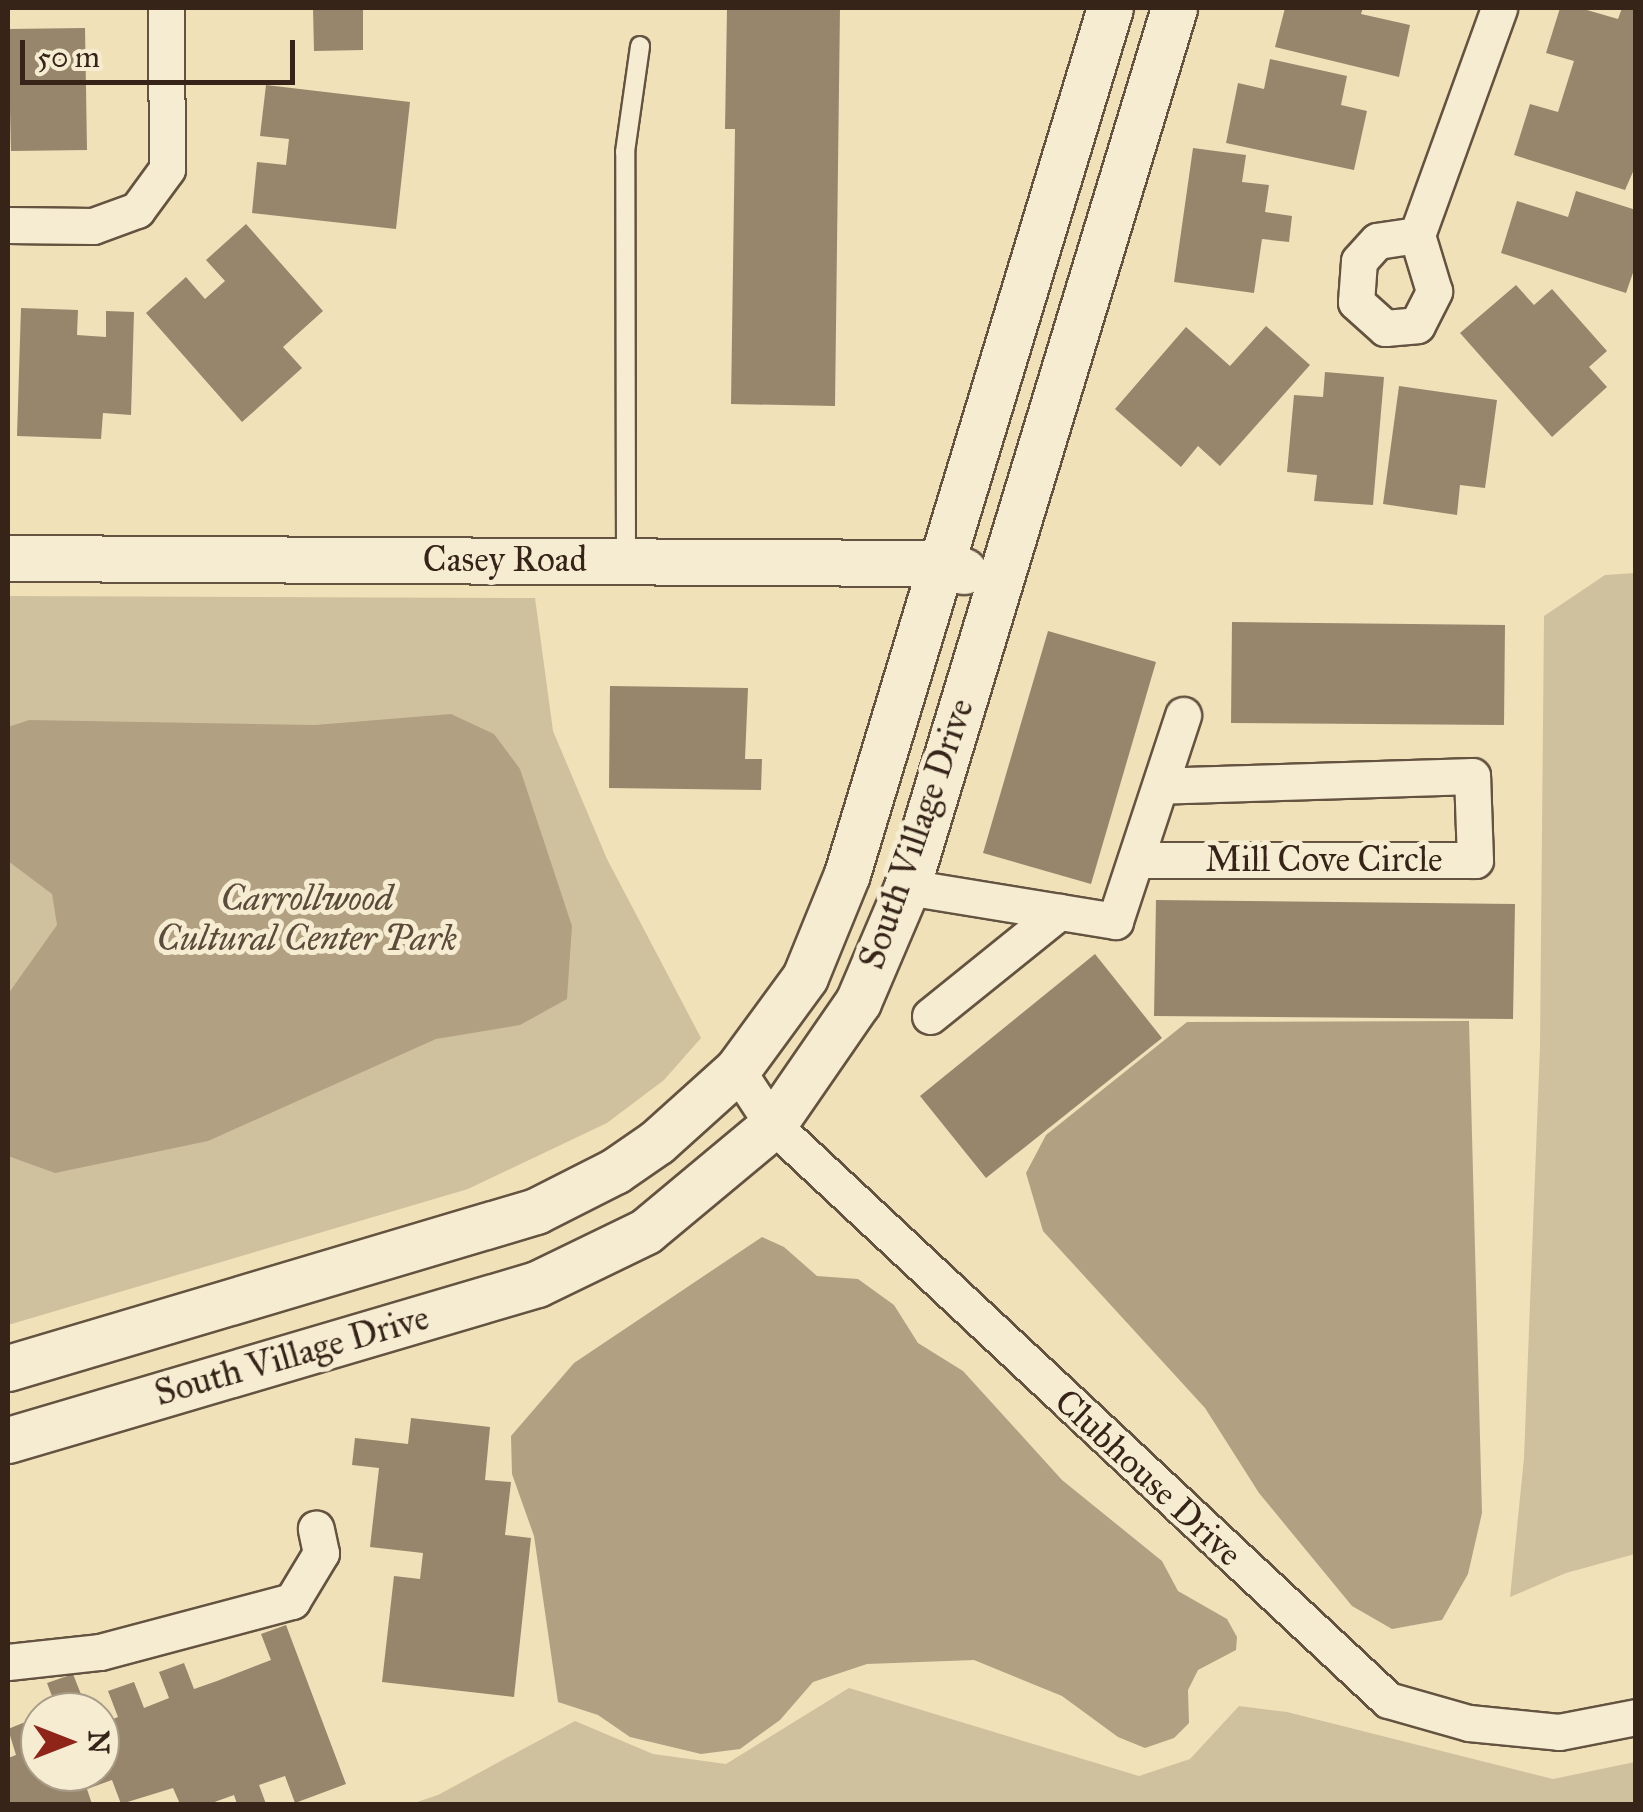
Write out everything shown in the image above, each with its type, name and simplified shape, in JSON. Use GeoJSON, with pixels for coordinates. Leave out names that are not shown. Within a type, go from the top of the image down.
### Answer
{"type":"FeatureCollection","features":[{"type":"Feature","properties":{"kind":"street"},"geometry":{"type":"LineString","coordinates":[[8,225],[93,226],[137,210],[167,169],[166,8]]}},
{"type":"Feature","properties":{"kind":"street","name":"South Village Drive"},"geometry":{"type":"LineString","coordinates":[[8,1368],[536,1211],[629,1162],[737,1070],[804,976],[847,874],[1110,8]]}},
{"type":"Feature","properties":{"kind":"street","name":"South Village Drive"},"geometry":{"type":"LineString","coordinates":[[8,1440],[537,1284],[646,1231],[774,1126],[858,1002],[906,887],[1174,8]]}},
{"type":"Feature","properties":{"kind":"street"},"geometry":{"type":"LineString","coordinates":[[1417,235],[1499,8]]}},
{"type":"Feature","properties":{"kind":"street","name":"Casey Road"},"geometry":{"type":"LineString","coordinates":[[8,558],[939,564],[999,582]]}},
{"type":"Feature","properties":{"kind":"street"},"geometry":{"type":"LineString","coordinates":[[906,887],[1115,921],[1139,860],[1183,715]]}},
{"type":"Feature","properties":{"kind":"street","name":"Mill Cove Circle"},"geometry":{"type":"LineString","coordinates":[[1139,860],[1475,860],[1472,776],[1162,786]]}},
{"type":"Feature","properties":{"kind":"street"},"geometry":{"type":"LineString","coordinates":[[930,1016],[1058,912]]}},
{"type":"Feature","properties":{"kind":"street","name":"Clubhouse Drive"},"geometry":{"type":"LineString","coordinates":[[737,1070],[774,1126],[1388,1700],[1469,1723],[1559,1732],[1636,1717]]}},
{"type":"Feature","properties":{"kind":"street"},"geometry":{"type":"LineString","coordinates":[[8,1662],[100,1652],[292,1601],[321,1553],[316,1529]]}},
{"type":"Feature","properties":{"kind":"lane"},"geometry":{"type":"LineString","coordinates":[[626,561],[624,152],[640,46]]}},
{"type":"Feature","properties":{"kind":"green space"},"geometry":{"type":"Polygon","coordinates":[[[1635,573],[1635,1554],[1566,1573],[1510,1597],[1524,1458],[1540,1046],[1544,616],[1605,575],[1635,573]]]}},
{"type":"Feature","properties":{"kind":"green space","name":"Carrollwood Cultural Center Park"},"geometry":{"type":"Polygon","coordinates":[[[8,596],[535,598],[553,731],[607,859],[701,1038],[664,1080],[607,1123],[468,1189],[8,1325],[8,596]]]}},
{"type":"Feature","properties":{"kind":"green space"},"geometry":{"type":"Polygon","coordinates":[[[849,1688],[1139,1776],[1190,1759],[1239,1706],[1287,1712],[1553,1779],[1635,1762],[1635,1804],[411,1804],[438,1795],[575,1721],[653,1754],[726,1764],[849,1688]]]}},
{"type":"Feature","properties":{"kind":"shaded area"},"geometry":{"type":"Polygon","coordinates":[[[451,714],[494,734],[520,769],[572,926],[567,999],[520,1025],[436,1039],[208,1141],[55,1173],[8,1156],[8,994],[57,925],[52,894],[8,861],[8,727],[29,720],[315,725],[451,714]]]}},
{"type":"Feature","properties":{"kind":"shaded area"},"geometry":{"type":"Polygon","coordinates":[[[1469,1021],[1482,1513],[1468,1574],[1442,1620],[1392,1629],[1352,1606],[1259,1493],[1205,1408],[1043,1231],[1026,1173],[1046,1135],[1187,1022],[1469,1021]]]}},
{"type":"Feature","properties":{"kind":"shaded area"},"geometry":{"type":"Polygon","coordinates":[[[762,1237],[784,1247],[817,1276],[858,1279],[894,1305],[918,1343],[963,1371],[1062,1480],[1162,1561],[1178,1591],[1227,1619],[1237,1637],[1236,1650],[1198,1670],[1188,1690],[1189,1723],[1174,1738],[1145,1748],[1118,1737],[1062,1696],[974,1660],[867,1664],[813,1682],[780,1720],[740,1749],[701,1754],[630,1737],[598,1715],[558,1702],[534,1536],[512,1474],[511,1436],[574,1363],[762,1237]]]}},
{"type":"Feature","properties":{"kind":"building"},"geometry":{"type":"Polygon","coordinates":[[[313,8],[363,8],[363,50],[314,51],[313,8]]]}},
{"type":"Feature","properties":{"kind":"building"},"geometry":{"type":"Polygon","coordinates":[[[727,8],[840,8],[835,406],[731,404],[735,129],[725,129],[727,8]]]}},
{"type":"Feature","properties":{"kind":"building"},"geometry":{"type":"Polygon","coordinates":[[[1285,8],[1363,8],[1361,14],[1410,25],[1399,77],[1275,47],[1285,8]]]}},
{"type":"Feature","properties":{"kind":"building"},"geometry":{"type":"Polygon","coordinates":[[[1560,8],[1580,8],[1618,19],[1622,8],[1636,8],[1636,165],[1625,190],[1514,155],[1530,104],[1558,112],[1574,61],[1546,53],[1560,8]]]}},
{"type":"Feature","properties":{"kind":"building"},"geometry":{"type":"Polygon","coordinates":[[[85,28],[87,150],[11,151],[8,29],[85,28]]]}},
{"type":"Feature","properties":{"kind":"building"},"geometry":{"type":"Polygon","coordinates":[[[1270,59],[1347,76],[1341,105],[1367,111],[1354,170],[1226,143],[1238,83],[1264,89],[1270,59]]]}},
{"type":"Feature","properties":{"kind":"building"},"geometry":{"type":"Polygon","coordinates":[[[266,85],[410,102],[396,229],[252,213],[257,162],[286,165],[289,139],[260,136],[266,85]]]}},
{"type":"Feature","properties":{"kind":"building"},"geometry":{"type":"Polygon","coordinates":[[[1193,148],[1246,155],[1242,182],[1269,185],[1265,212],[1292,216],[1289,242],[1262,239],[1254,293],[1174,282],[1193,148]]]}},
{"type":"Feature","properties":{"kind":"building"},"geometry":{"type":"Polygon","coordinates":[[[1576,191],[1636,210],[1636,264],[1626,293],[1501,253],[1517,201],[1568,217],[1576,191]]]}},
{"type":"Feature","properties":{"kind":"building"},"geometry":{"type":"Polygon","coordinates":[[[246,224],[323,311],[283,347],[302,368],[242,422],[146,313],[186,277],[205,299],[225,281],[206,260],[246,224]]]}},
{"type":"Feature","properties":{"kind":"building"},"geometry":{"type":"Polygon","coordinates":[[[1516,285],[1534,305],[1552,289],[1607,351],[1589,367],[1607,387],[1552,437],[1460,333],[1516,285]]]}},
{"type":"Feature","properties":{"kind":"building"},"geometry":{"type":"Polygon","coordinates":[[[21,308],[78,310],[77,335],[106,337],[106,311],[134,312],[131,415],[103,413],[101,439],[17,436],[21,308]]]}},
{"type":"Feature","properties":{"kind":"building"},"geometry":{"type":"Polygon","coordinates":[[[1266,326],[1310,365],[1220,466],[1198,446],[1181,467],[1115,409],[1186,327],[1230,366],[1266,326]]]}},
{"type":"Feature","properties":{"kind":"building"},"geometry":{"type":"Polygon","coordinates":[[[1325,372],[1384,377],[1373,505],[1314,501],[1317,475],[1287,472],[1294,395],[1323,397],[1325,372]]]}},
{"type":"Feature","properties":{"kind":"building"},"geometry":{"type":"Polygon","coordinates":[[[1399,386],[1497,400],[1485,488],[1460,485],[1457,515],[1383,504],[1399,386]]]}},
{"type":"Feature","properties":{"kind":"building"},"geometry":{"type":"Polygon","coordinates":[[[1232,622],[1505,625],[1504,725],[1231,723],[1232,622]]]}},
{"type":"Feature","properties":{"kind":"building"},"geometry":{"type":"Polygon","coordinates":[[[1048,631],[1156,662],[1091,884],[983,853],[1048,631]]]}},
{"type":"Feature","properties":{"kind":"building"},"geometry":{"type":"Polygon","coordinates":[[[610,686],[748,688],[745,759],[762,759],[761,790],[609,788],[610,686]]]}},
{"type":"Feature","properties":{"kind":"building"},"geometry":{"type":"Polygon","coordinates":[[[1156,900],[1515,904],[1513,1019],[1154,1016],[1156,900]]]}},
{"type":"Feature","properties":{"kind":"building"},"geometry":{"type":"Polygon","coordinates":[[[1095,954],[1162,1038],[986,1178],[920,1096],[1095,954]]]}},
{"type":"Feature","properties":{"kind":"building"},"geometry":{"type":"Polygon","coordinates":[[[411,1418],[490,1427],[485,1480],[511,1482],[505,1535],[531,1538],[514,1697],[382,1682],[394,1576],[420,1579],[423,1553],[370,1547],[379,1468],[352,1465],[355,1438],[408,1444],[411,1418]]]}},
{"type":"Feature","properties":{"kind":"building"},"geometry":{"type":"Polygon","coordinates":[[[286,1625],[346,1784],[295,1803],[285,1776],[259,1785],[266,1804],[237,1804],[234,1795],[209,1804],[180,1804],[173,1788],[121,1804],[116,1792],[120,1792],[120,1692],[108,1691],[134,1682],[144,1708],[169,1698],[159,1672],[184,1663],[194,1689],[217,1681],[271,1660],[261,1634],[286,1625]]]}},
{"type":"Feature","properties":{"kind":"building"},"geometry":{"type":"Polygon","coordinates":[[[73,1674],[80,1692],[50,1692],[47,1683],[73,1674]]]}},
{"type":"Feature","properties":{"kind":"building"},"geometry":{"type":"Polygon","coordinates":[[[20,1724],[20,1792],[88,1792],[92,1804],[8,1804],[8,1758],[16,1755],[8,1729],[20,1724]]]}}]}
